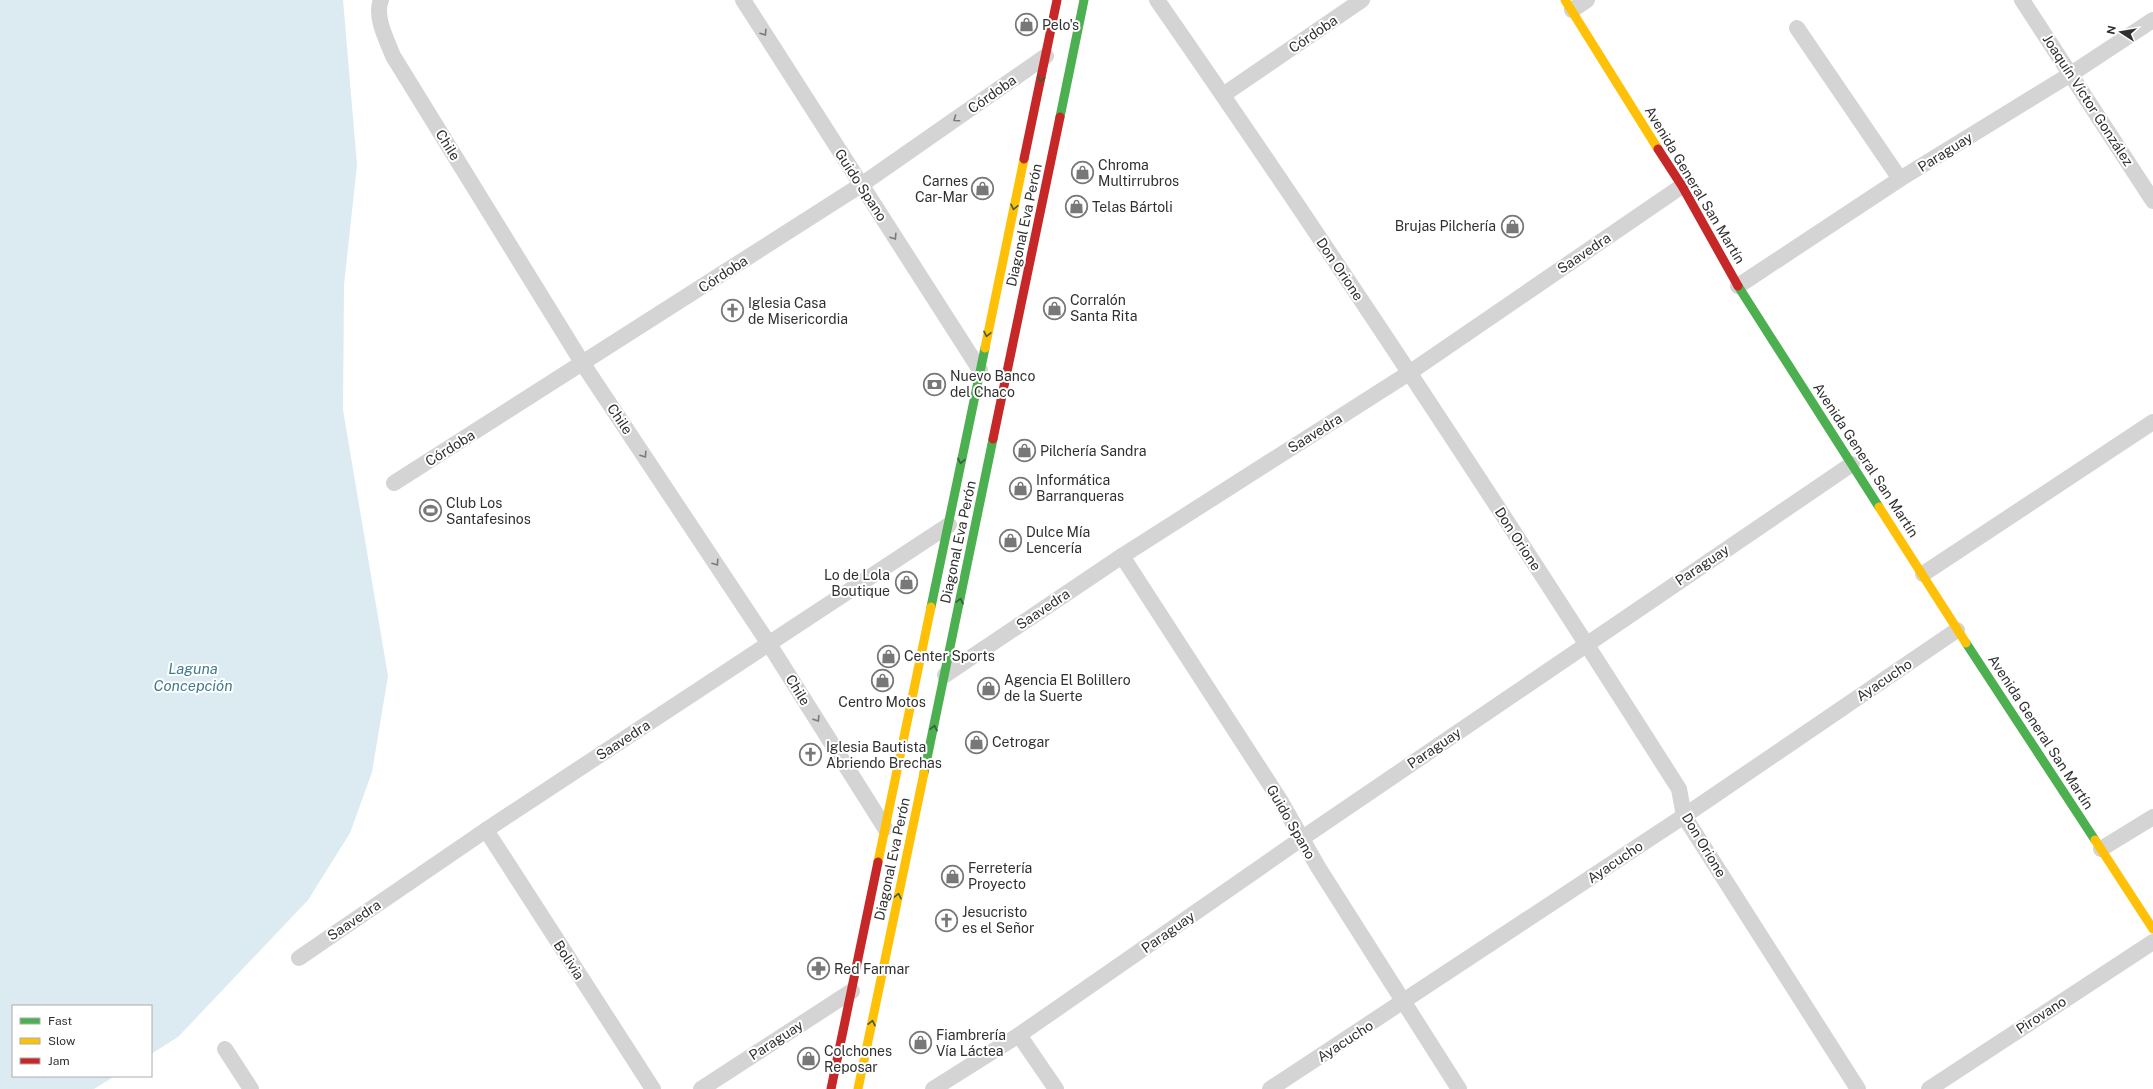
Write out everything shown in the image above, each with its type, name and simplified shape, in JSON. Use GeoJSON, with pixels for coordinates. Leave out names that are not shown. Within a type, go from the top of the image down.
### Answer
{"type":"FeatureCollection","features":[{"type":"Feature","properties":{"kind":"main road","name":"Diagonal Eva Perón"},"geometry":{"type":"LineString","coordinates":[[832,1089],[1057,0]]}},
{"type":"Feature","properties":{"kind":"main road","name":"Diagonal Eva Perón"},"geometry":{"type":"LineString","coordinates":[[858,1089],[1084,0]]}},
{"type":"Feature","properties":{"kind":"main road","name":"Avenida General San Martín"},"geometry":{"type":"LineString","coordinates":[[1569,5],[1682,186],[1738,286],[1923,574],[1957,630],[2153,929]]}},
{"type":"Feature","properties":{"kind":"street","name":"Chile"},"geometry":{"type":"LineString","coordinates":[[381,0],[379,6],[381,24],[393,56],[583,364],[769,644],[885,828]]}},
{"type":"Feature","properties":{"kind":"street","name":"Guido Spano"},"geometry":{"type":"LineString","coordinates":[[743,0],[980,370]]}},
{"type":"Feature","properties":{"kind":"street","name":"Don Orione"},"geometry":{"type":"LineString","coordinates":[[1158,0],[1409,373],[1586,644],[1679,789],[1684,816],[1858,1089]]}},
{"type":"Feature","properties":{"kind":"street","name":"Córdoba"},"geometry":{"type":"LineString","coordinates":[[1223,95],[1362,0]]}},
{"type":"Feature","properties":{"kind":"street"},"geometry":{"type":"LineString","coordinates":[[1569,5],[1587,0]]}},
{"type":"Feature","properties":{"kind":"street","name":"Joaquín Víctor González"},"geometry":{"type":"LineString","coordinates":[[2022,0],[2153,201]]}},
{"type":"Feature","properties":{"kind":"street","name":"Paraguay"},"geometry":{"type":"LineString","coordinates":[[1738,286],[1900,179],[2071,74],[2153,20]]}},
{"type":"Feature","properties":{"kind":"street"},"geometry":{"type":"LineString","coordinates":[[1797,28],[1900,179]]}},
{"type":"Feature","properties":{"kind":"street","name":"Córdoba"},"geometry":{"type":"LineString","coordinates":[[394,483],[583,364],[861,185],[1046,56]]}},
{"type":"Feature","properties":{"kind":"street","name":"Saavedra"},"geometry":{"type":"LineString","coordinates":[[945,675],[1122,556],[1409,373],[1682,186]]}},
{"type":"Feature","properties":{"kind":"street"},"geometry":{"type":"LineString","coordinates":[[1923,574],[2153,422]]}},
{"type":"Feature","properties":{"kind":"street","name":"Paraguay"},"geometry":{"type":"LineString","coordinates":[[933,1089],[1019,1035],[1301,839],[1852,464]]}},
{"type":"Feature","properties":{"kind":"street","name":"Saavedra"},"geometry":{"type":"LineString","coordinates":[[299,958],[486,830],[949,525]]}},
{"type":"Feature","properties":{"kind":"street","name":"Guido Spano"},"geometry":{"type":"LineString","coordinates":[[1122,556],[1280,800],[1301,839],[1459,1089]]}},
{"type":"Feature","properties":{"kind":"street","name":"Ayacucho"},"geometry":{"type":"LineString","coordinates":[[1270,1089],[1684,816],[1957,630]]}},
{"type":"Feature","properties":{"kind":"street"},"geometry":{"type":"LineString","coordinates":[[2101,849],[2153,817]]}},
{"type":"Feature","properties":{"kind":"street","name":"Bolivia"},"geometry":{"type":"LineString","coordinates":[[486,830],[653,1089]]}},
{"type":"Feature","properties":{"kind":"street","name":"Pirovano"},"geometry":{"type":"LineString","coordinates":[[1929,1089],[2153,942]]}},
{"type":"Feature","properties":{"kind":"street","name":"Paraguay"},"geometry":{"type":"LineString","coordinates":[[701,1089],[852,991]]}},
{"type":"Feature","properties":{"kind":"street"},"geometry":{"type":"LineString","coordinates":[[1019,1035],[1056,1089]]}},
{"type":"Feature","properties":{"kind":"street"},"geometry":{"type":"LineString","coordinates":[[225,1049],[251,1089]]}},
{"type":"Feature","properties":{"kind":"water","name":"Laguna Concepción"},"geometry":{"type":"Polygon","coordinates":[[[0,0],[343,0],[357,165],[344,285],[343,410],[388,676],[372,772],[350,833],[308,900],[178,1037],[152,1053],[152,1005],[12,1005],[12,1077],[113,1077],[94,1089],[0,1089],[0,0]]]}},
{"type":"Feature","properties":{"kind":"traffic: fast"},"geometry":{"type":"LineString","coordinates":[[1060,117],[1084,0]]}},
{"type":"Feature","properties":{"kind":"traffic: fast"},"geometry":{"type":"LineString","coordinates":[[1738,286],[1879,507]]}},
{"type":"Feature","properties":{"kind":"traffic: fast"},"geometry":{"type":"LineString","coordinates":[[931,607],[985,348]]}},
{"type":"Feature","properties":{"kind":"traffic: fast"},"geometry":{"type":"LineString","coordinates":[[924,773],[993,439]]}},
{"type":"Feature","properties":{"kind":"traffic: fast"},"geometry":{"type":"LineString","coordinates":[[1966,643],[2095,840]]}},
{"type":"Feature","properties":{"kind":"traffic: slow"},"geometry":{"type":"LineString","coordinates":[[1565,0],[1658,149]]}},
{"type":"Feature","properties":{"kind":"traffic: slow"},"geometry":{"type":"LineString","coordinates":[[985,348],[1024,159]]}},
{"type":"Feature","properties":{"kind":"traffic: slow"},"geometry":{"type":"LineString","coordinates":[[1879,507],[1966,643]]}},
{"type":"Feature","properties":{"kind":"traffic: slow"},"geometry":{"type":"LineString","coordinates":[[878,862],[931,607]]}},
{"type":"Feature","properties":{"kind":"traffic: slow"},"geometry":{"type":"LineString","coordinates":[[858,1089],[924,773]]}},
{"type":"Feature","properties":{"kind":"traffic: slow"},"geometry":{"type":"LineString","coordinates":[[2095,840],[2153,929]]}},
{"type":"Feature","properties":{"kind":"traffic: jam"},"geometry":{"type":"LineString","coordinates":[[1024,159],[1057,0]]}},
{"type":"Feature","properties":{"kind":"traffic: jam"},"geometry":{"type":"LineString","coordinates":[[993,439],[1060,117]]}},
{"type":"Feature","properties":{"kind":"traffic: jam"},"geometry":{"type":"LineString","coordinates":[[1658,149],[1682,186],[1738,286]]}},
{"type":"Feature","properties":{"kind":"traffic: jam"},"geometry":{"type":"LineString","coordinates":[[831,1089],[878,862]]}},
{"type":"Feature","properties":{"kind":"place","name":"Pelo's"},"geometry":{"type":"Point","coordinates":[1026,25]}},
{"type":"Feature","properties":{"kind":"place","name":"Chroma Multirrubros"},"geometry":{"type":"Point","coordinates":[1083,173]}},
{"type":"Feature","properties":{"kind":"place","name":"Carnes Car-Mar"},"geometry":{"type":"Point","coordinates":[983,189]}},
{"type":"Feature","properties":{"kind":"place","name":"Telas Bártoli"},"geometry":{"type":"Point","coordinates":[1076,207]}},
{"type":"Feature","properties":{"kind":"place","name":"Brujas Pilchería"},"geometry":{"type":"Point","coordinates":[1512,226]}},
{"type":"Feature","properties":{"kind":"place","name":"Corralón Santa Rita"},"geometry":{"type":"Point","coordinates":[1055,308]}},
{"type":"Feature","properties":{"kind":"place","name":"Iglesia Casa de Misericordia"},"geometry":{"type":"Point","coordinates":[732,311]}},
{"type":"Feature","properties":{"kind":"place","name":"Nuevo Banco del Chaco"},"geometry":{"type":"Point","coordinates":[934,384]}},
{"type":"Feature","properties":{"kind":"place","name":"Pilchería Sandra"},"geometry":{"type":"Point","coordinates":[1025,451]}},
{"type":"Feature","properties":{"kind":"place","name":"Informática Barranqueras"},"geometry":{"type":"Point","coordinates":[1020,488]}},
{"type":"Feature","properties":{"kind":"place","name":"Club Los Santafesinos"},"geometry":{"type":"Point","coordinates":[430,511]}},
{"type":"Feature","properties":{"kind":"place","name":"Dulce Mía Lencería"},"geometry":{"type":"Point","coordinates":[1010,540]}},
{"type":"Feature","properties":{"kind":"place","name":"Lo de Lola Boutique"},"geometry":{"type":"Point","coordinates":[906,583]}},
{"type":"Feature","properties":{"kind":"place","name":"Center Sports"},"geometry":{"type":"Point","coordinates":[888,656]}},
{"type":"Feature","properties":{"kind":"place","name":"Centro Motos"},"geometry":{"type":"Point","coordinates":[882,680]}},
{"type":"Feature","properties":{"kind":"place","name":"Agencia El Bolillero de la Suerte"},"geometry":{"type":"Point","coordinates":[989,688]}},
{"type":"Feature","properties":{"kind":"place","name":"Cetrogar"},"geometry":{"type":"Point","coordinates":[976,742]}},
{"type":"Feature","properties":{"kind":"place","name":"Iglesia Bautista Abriendo Brechas"},"geometry":{"type":"Point","coordinates":[811,755]}},
{"type":"Feature","properties":{"kind":"place","name":"Ferretería Proyecto"},"geometry":{"type":"Point","coordinates":[952,876]}},
{"type":"Feature","properties":{"kind":"place","name":"Jesucristo es el Señor"},"geometry":{"type":"Point","coordinates":[947,920]}},
{"type":"Feature","properties":{"kind":"place","name":"Red Farmar"},"geometry":{"type":"Point","coordinates":[818,969]}},
{"type":"Feature","properties":{"kind":"place","name":"Fiambrería Vía Láctea"},"geometry":{"type":"Point","coordinates":[920,1043]}},
{"type":"Feature","properties":{"kind":"place","name":"Colchones Reposar"},"geometry":{"type":"Point","coordinates":[808,1059]}}]}
